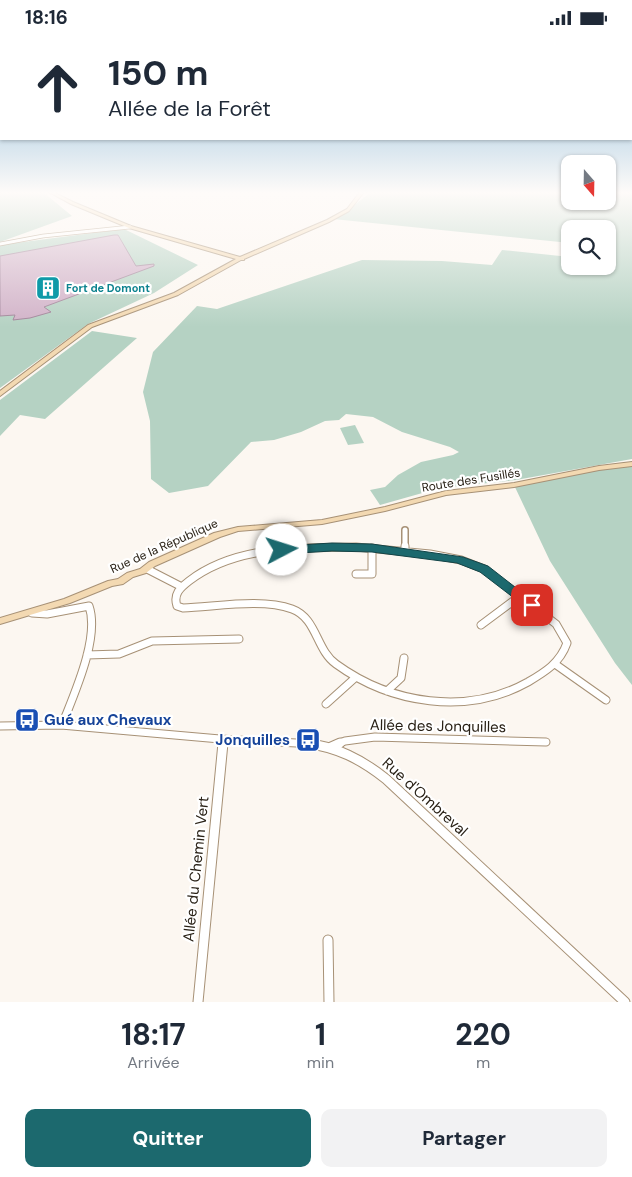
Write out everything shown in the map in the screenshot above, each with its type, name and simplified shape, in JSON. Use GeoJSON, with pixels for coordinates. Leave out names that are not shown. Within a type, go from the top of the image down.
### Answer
{"type":"FeatureCollection","features":[{"type":"Feature","properties":{"kind":"street"},"geometry":{"type":"LineString","coordinates":[[0,244],[37,237]]}},
{"type":"Feature","properties":{"kind":"street"},"geometry":{"type":"LineString","coordinates":[[165,237],[241,259]]}},
{"type":"Feature","properties":{"kind":"street"},"geometry":{"type":"LineString","coordinates":[[0,394],[90,326],[168,297],[241,259],[290,237]]}},
{"type":"Feature","properties":{"kind":"street","name":"Route des Fusillés"},"geometry":{"type":"LineString","coordinates":[[255,527],[322,521],[385,509],[446,493],[514,485],[599,468],[632,464]]}},
{"type":"Feature","properties":{"kind":"street","name":"Rue de la République"},"geometry":{"type":"LineString","coordinates":[[0,621],[32,613],[120,581],[147,569],[152,564],[217,535],[255,527]]}},
{"type":"Feature","properties":{"kind":"street"},"geometry":{"type":"LineString","coordinates":[[405,530],[405,551]]}},
{"type":"Feature","properties":{"kind":"street"},"geometry":{"type":"LineString","coordinates":[[301,548],[372,548],[405,551],[459,559],[484,569],[556,624],[567,643],[564,655],[526,685],[506,693],[487,699],[464,702],[434,702],[415,699],[388,691],[356,677],[332,661],[322,650],[307,619],[299,611],[280,606],[183,608],[177,606],[174,601],[175,595],[182,587],[213,566],[244,555],[301,548]]}},
{"type":"Feature","properties":{"kind":"street"},"geometry":{"type":"LineString","coordinates":[[356,574],[372,574],[372,548]]}},
{"type":"Feature","properties":{"kind":"street"},"geometry":{"type":"LineString","coordinates":[[147,569],[182,587]]}},
{"type":"Feature","properties":{"kind":"street"},"geometry":{"type":"LineString","coordinates":[[482,625],[520,596]]}},
{"type":"Feature","properties":{"kind":"street"},"geometry":{"type":"LineString","coordinates":[[32,613],[47,614],[89,606],[92,611],[90,646],[62,725]]}},
{"type":"Feature","properties":{"kind":"street"},"geometry":{"type":"LineString","coordinates":[[87,655],[119,654],[152,641],[239,639]]}},
{"type":"Feature","properties":{"kind":"street"},"geometry":{"type":"LineString","coordinates":[[388,691],[401,678],[404,658]]}},
{"type":"Feature","properties":{"kind":"street"},"geometry":{"type":"LineString","coordinates":[[555,664],[606,700]]}},
{"type":"Feature","properties":{"kind":"street"},"geometry":{"type":"LineString","coordinates":[[326,704],[356,677]]}},
{"type":"Feature","properties":{"kind":"street","name":"Rue d'Ombreval"},"geometry":{"type":"LineString","coordinates":[[0,726],[29,723],[62,725],[331,747],[364,762],[386,779],[626,1002]]}},
{"type":"Feature","properties":{"kind":"street","name":"Allée des Jonquilles"},"geometry":{"type":"LineString","coordinates":[[331,747],[345,741],[374,737],[546,742]]}},
{"type":"Feature","properties":{"kind":"street","name":"Allée du Chemin Vert"},"geometry":{"type":"LineString","coordinates":[[198,1002],[223,739]]}},
{"type":"Feature","properties":{"kind":"street"},"geometry":{"type":"LineString","coordinates":[[328,940],[329,1002]]}},
{"type":"Feature","properties":{"kind":"green space"},"geometry":{"type":"Polygon","coordinates":[[[0,237],[13,237],[0,242],[0,237]]]}},
{"type":"Feature","properties":{"kind":"green space"},"geometry":{"type":"Polygon","coordinates":[[[61,237],[141,237],[198,265],[154,293],[88,324],[0,388],[0,245],[61,237]]]}},
{"type":"Feature","properties":{"kind":"green space"},"geometry":{"type":"Polygon","coordinates":[[[512,237],[561,237],[561,242],[512,237]]]}},
{"type":"Feature","properties":{"kind":"green space"},"geometry":{"type":"Polygon","coordinates":[[[616,237],[632,237],[632,459],[516,480],[440,488],[380,505],[370,490],[385,487],[398,475],[421,462],[459,452],[450,447],[402,432],[373,417],[346,414],[339,420],[325,421],[301,432],[274,440],[251,442],[208,486],[169,493],[151,479],[150,421],[143,392],[153,352],[197,306],[217,309],[362,260],[442,261],[492,265],[502,250],[561,256],[561,275],[616,275],[616,237]]]}},
{"type":"Feature","properties":{"kind":"green space"},"geometry":{"type":"Polygon","coordinates":[[[92,331],[137,338],[45,419],[20,415],[0,436],[0,400],[92,331]]]}},
{"type":"Feature","properties":{"kind":"green space"},"geometry":{"type":"Polygon","coordinates":[[[355,425],[364,443],[348,445],[340,428],[355,425]]]}},
{"type":"Feature","properties":{"kind":"green space"},"geometry":{"type":"Polygon","coordinates":[[[632,464],[632,685],[615,663],[550,561],[514,485],[632,464]]]}},
{"type":"Feature","properties":{"kind":"building","name":"Fort de Domont"},"geometry":{"type":"Polygon","coordinates":[[[102,237],[119,237],[136,266],[154,264],[154,266],[44,307],[51,312],[30,318],[13,320],[15,315],[0,316],[0,256],[102,237]]]}},
{"type":"Feature","properties":{"kind":"place","name":"Fort de Domont"},"geometry":{"type":"Point","coordinates":[48,288]}},
{"type":"Feature","properties":{"kind":"place","name":"Gué aux Chevaux"},"geometry":{"type":"Point","coordinates":[27,720]}},
{"type":"Feature","properties":{"kind":"place","name":"Jonquilles"},"geometry":{"type":"Point","coordinates":[308,740]}},
{"type":"Feature","properties":{"kind":"route"},"geometry":{"type":"LineString","coordinates":[[282,550],[332,547],[372,548],[459,559],[484,569],[532,605]]}}]}
